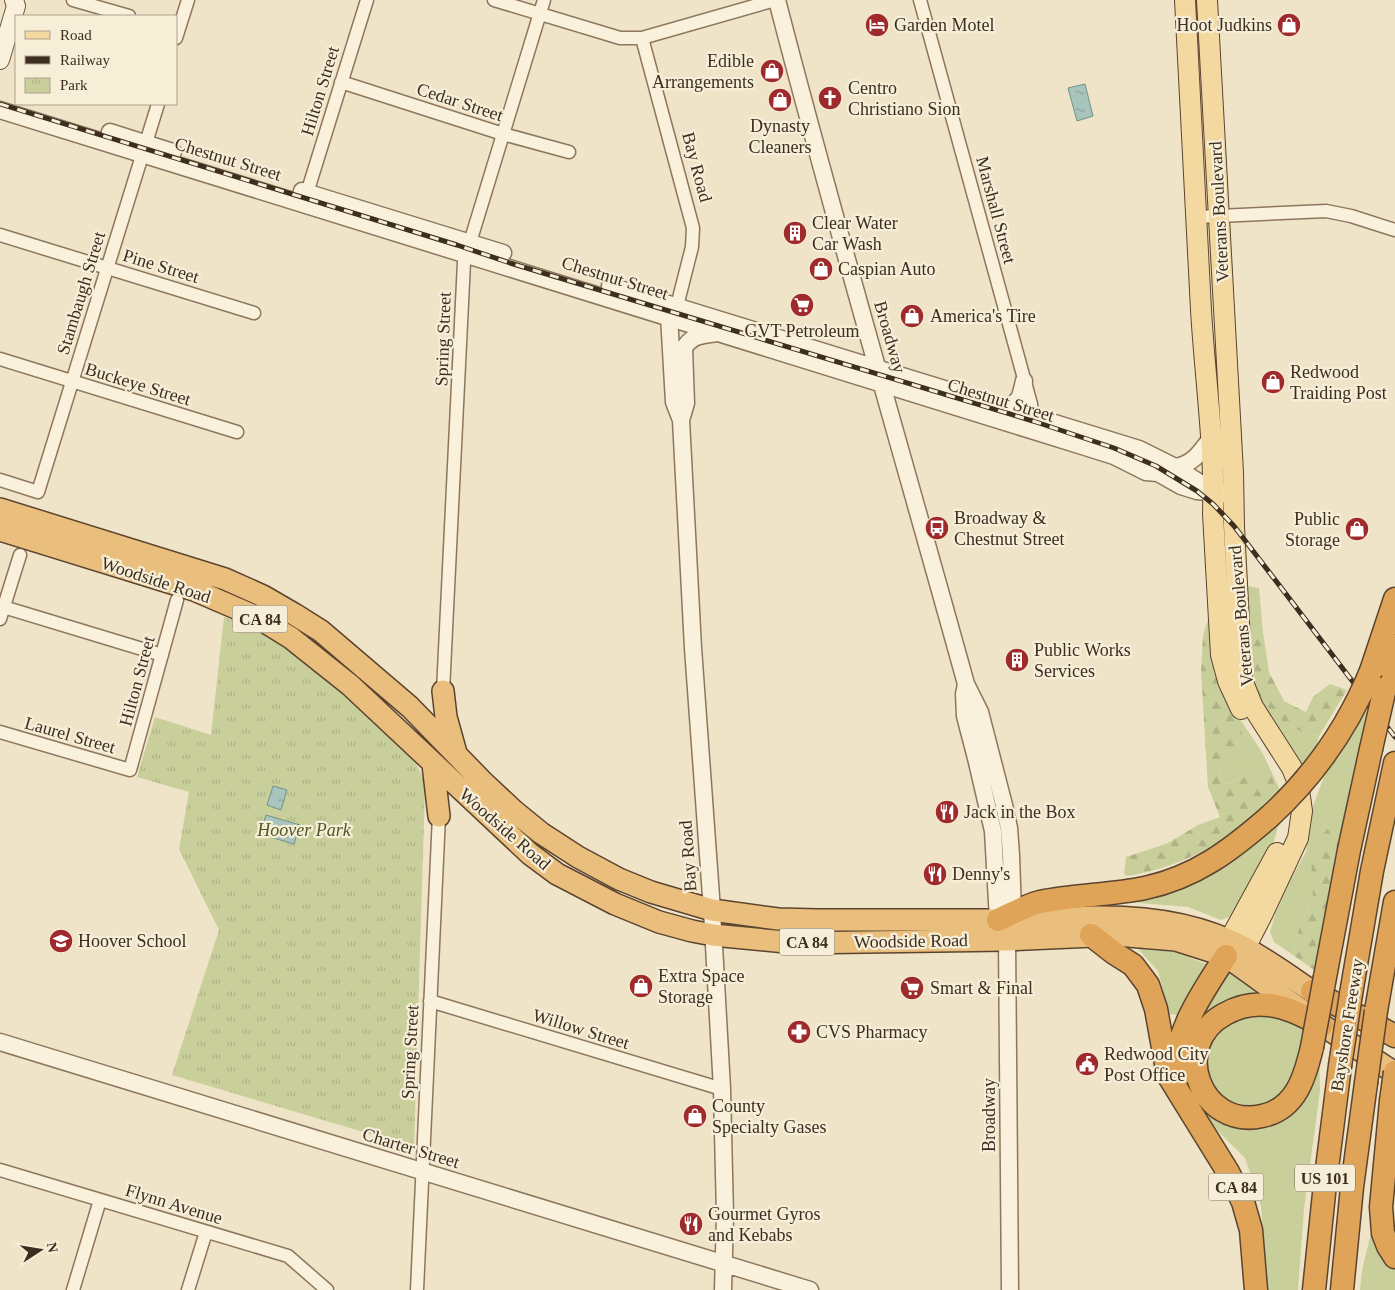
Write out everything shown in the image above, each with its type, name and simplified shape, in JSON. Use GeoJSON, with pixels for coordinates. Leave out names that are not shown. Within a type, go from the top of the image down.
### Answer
{"type":"FeatureCollection","features":[{"type":"Feature","properties":{"kind":"highway","name":"Woodside Road"},"geometry":{"type":"LineString","coordinates":[[0,509],[225,579],[263,596],[321,631],[410,707],[514,811],[541,833],[578,857],[619,879],[651,892],[712,910],[778,919],[1008,924],[1091,935],[1141,936],[1233,948],[1322,1024],[1395,1072]]}},
{"type":"Feature","properties":{"kind":"highway","name":"Woodside Road"},"geometry":{"type":"LineString","coordinates":[[0,530],[194,590],[257,617],[291,638],[350,685],[530,854],[557,874],[615,904],[642,914],[692,931],[713,935],[796,943],[1094,917],[1142,919],[1194,928],[1233,948],[1319,984],[1395,1046]]}},
{"type":"Feature","properties":{"kind":"highway"},"geometry":{"type":"LineString","coordinates":[[1322,1024],[1295,1012],[1271,1005],[1251,1005],[1230,1011],[1213,1022],[1201,1038],[1195,1057],[1197,1079],[1209,1100],[1219,1108],[1229,1114],[1250,1118],[1270,1114],[1286,1104],[1301,1086],[1312,1047],[1319,984],[1371,749],[1378,679],[1395,599]]}},
{"type":"Feature","properties":{"kind":"highway"},"geometry":{"type":"LineString","coordinates":[[1008,924],[1039,903],[1145,888],[1191,874],[1217,859],[1269,817],[1296,791],[1327,752],[1355,707],[1378,679],[1395,646]]}},
{"type":"Feature","properties":{"kind":"highway"},"geometry":{"type":"LineString","coordinates":[[410,707],[422,707],[433,704],[443,690]]}},
{"type":"Feature","properties":{"kind":"highway"},"geometry":{"type":"LineString","coordinates":[[443,690],[446,717],[457,756]]}},
{"type":"Feature","properties":{"kind":"highway"},"geometry":{"type":"LineString","coordinates":[[434,764],[439,816]]}},
{"type":"Feature","properties":{"kind":"highway","name":"Bayshore Freeway"},"geometry":{"type":"LineString","coordinates":[[1314,1290],[1325,1184],[1351,994],[1372,871],[1394,768]]}},
{"type":"Feature","properties":{"kind":"highway"},"geometry":{"type":"LineString","coordinates":[[439,816],[451,802],[468,797]]}},
{"type":"Feature","properties":{"kind":"highway","name":"Bayshore Freeway"},"geometry":{"type":"LineString","coordinates":[[1342,1290],[1352,1187],[1366,1083],[1376,1011],[1395,902]]}},
{"type":"Feature","properties":{"kind":"highway"},"geometry":{"type":"LineString","coordinates":[[1091,935],[1133,966],[1148,985],[1156,1009],[1168,1075],[1180,1097]]}},
{"type":"Feature","properties":{"kind":"highway"},"geometry":{"type":"LineString","coordinates":[[1180,1097],[1176,1066],[1181,1038],[1201,995],[1233,948]]}},
{"type":"Feature","properties":{"kind":"highway"},"geometry":{"type":"LineString","coordinates":[[1319,984],[1395,1036]]}},
{"type":"Feature","properties":{"kind":"highway"},"geometry":{"type":"LineString","coordinates":[[1395,1072],[1381,1207],[1383,1233],[1395,1257]]}},
{"type":"Feature","properties":{"kind":"highway","name":"CA 84"},"geometry":{"type":"LineString","coordinates":[[1180,1097],[1228,1172],[1243,1202],[1251,1230],[1256,1290]]}},
{"type":"Feature","properties":{"kind":"main road"},"geometry":{"type":"LineString","coordinates":[[0,26],[8,0]]}},
{"type":"Feature","properties":{"kind":"main road"},"geometry":{"type":"LineString","coordinates":[[0,60],[16,6],[14,0]]}},
{"type":"Feature","properties":{"kind":"main road","name":"Veterans Boulevard"},"geometry":{"type":"LineString","coordinates":[[1186,0],[1201,309],[1214,492],[1213,514],[1221,655],[1233,694],[1273,758],[1280,773],[1285,786],[1289,810],[1279,849],[1233,948]]}},
{"type":"Feature","properties":{"kind":"main road","name":"Veterans Boulevard"},"geometry":{"type":"LineString","coordinates":[[1207,0],[1242,680],[1253,707],[1292,768],[1298,783],[1302,811],[1298,838],[1292,853],[1233,948]]}},
{"type":"Feature","properties":{"kind":"street"},"geometry":{"type":"LineString","coordinates":[[73,0],[126,15]]}},
{"type":"Feature","properties":{"kind":"street"},"geometry":{"type":"LineString","coordinates":[[178,30],[188,0]]}},
{"type":"Feature","properties":{"kind":"street","name":"Hilton Street"},"geometry":{"type":"LineString","coordinates":[[308,193],[367,0]]}},
{"type":"Feature","properties":{"kind":"street"},"geometry":{"type":"LineString","coordinates":[[494,0],[620,38],[642,38],[776,0]]}},
{"type":"Feature","properties":{"kind":"street","name":"Spring Street"},"geometry":{"type":"LineString","coordinates":[[443,690],[464,262],[544,0]]}},
{"type":"Feature","properties":{"kind":"street","name":"Broadway"},"geometry":{"type":"LineString","coordinates":[[776,0],[850,274],[966,684],[980,712],[1009,828],[1011,855],[1008,924],[1010,1290]]}},
{"type":"Feature","properties":{"kind":"street","name":"Marshall Street"},"geometry":{"type":"LineString","coordinates":[[920,0],[1024,380],[1033,423]]}},
{"type":"Feature","properties":{"kind":"street","name":"Bay Road"},"geometry":{"type":"LineString","coordinates":[[642,38],[693,228],[692,246],[673,311],[674,402],[681,420],[693,648],[712,910],[722,1089],[725,1216],[724,1290]]}},
{"type":"Feature","properties":{"kind":"street","name":"Cedar Street"},"geometry":{"type":"LineString","coordinates":[[341,82],[503,134],[569,152]]}},
{"type":"Feature","properties":{"kind":"street","name":"Chestnut Street"},"geometry":{"type":"LineString","coordinates":[[0,99],[15,104]]}},
{"type":"Feature","properties":{"kind":"street","name":"Chestnut Street"},"geometry":{"type":"LineString","coordinates":[[19,105],[145,148],[1033,423],[1139,449],[1175,467],[1214,492]]}},
{"type":"Feature","properties":{"kind":"street","name":"Stambaugh Street"},"geometry":{"type":"LineString","coordinates":[[0,480],[38,492],[158,105]]}},
{"type":"Feature","properties":{"kind":"street","name":"Chestnut Street"},"geometry":{"type":"LineString","coordinates":[[0,110],[308,193],[469,248]]}},
{"type":"Feature","properties":{"kind":"street"},"geometry":{"type":"LineString","coordinates":[[1197,217],[1326,211],[1351,216],[1395,230]]}},
{"type":"Feature","properties":{"kind":"street","name":"Pine Street"},"geometry":{"type":"LineString","coordinates":[[0,235],[254,313]]}},
{"type":"Feature","properties":{"kind":"street","name":"Chestnut Street"},"geometry":{"type":"LineString","coordinates":[[673,311],[717,334],[1005,407],[1033,423],[1114,456],[1146,472],[1158,473],[1181,486],[1197,491],[1234,496]]}},
{"type":"Feature","properties":{"kind":"street","name":"Bay Road"},"geometry":{"type":"LineString","coordinates":[[681,420],[686,403],[684,348],[689,340],[696,336],[717,334]]}},
{"type":"Feature","properties":{"kind":"street","name":"Buckeye Street"},"geometry":{"type":"LineString","coordinates":[[0,360],[238,432]]}},
{"type":"Feature","properties":{"kind":"street"},"geometry":{"type":"LineString","coordinates":[[1005,407],[1011,407],[1020,397],[1024,380]]}},
{"type":"Feature","properties":{"kind":"street"},"geometry":{"type":"LineString","coordinates":[[1175,467],[1190,462],[1211,438]]}},
{"type":"Feature","properties":{"kind":"street"},"geometry":{"type":"LineString","coordinates":[[1146,472],[1154,482],[1173,493],[1199,502],[1213,514]]}},
{"type":"Feature","properties":{"kind":"street"},"geometry":{"type":"LineString","coordinates":[[20,555],[1,611],[162,656]]}},
{"type":"Feature","properties":{"kind":"street","name":"Hilton Street"},"geometry":{"type":"LineString","coordinates":[[130,770],[178,600]]}},
{"type":"Feature","properties":{"kind":"street","name":"Laurel Street"},"geometry":{"type":"LineString","coordinates":[[0,732],[130,770]]}},
{"type":"Feature","properties":{"kind":"street","name":"Spring Street"},"geometry":{"type":"LineString","coordinates":[[416,1290],[439,816]]}},
{"type":"Feature","properties":{"kind":"street","name":"Willow Street"},"geometry":{"type":"LineString","coordinates":[[430,1001],[722,1089]]}},
{"type":"Feature","properties":{"kind":"street","name":"Charter Street"},"geometry":{"type":"LineString","coordinates":[[0,1042],[810,1290]]}},
{"type":"Feature","properties":{"kind":"street","name":"Flynn Avenue"},"geometry":{"type":"LineString","coordinates":[[0,1170],[288,1256],[313,1284],[327,1290]]}},
{"type":"Feature","properties":{"kind":"street"},"geometry":{"type":"LineString","coordinates":[[73,1290],[100,1200]]}},
{"type":"Feature","properties":{"kind":"street"},"geometry":{"type":"LineString","coordinates":[[188,1290],[206,1232]]}},
{"type":"Feature","properties":{"kind":"green space"},"geometry":{"type":"Polygon","coordinates":[[[1247,586],[1259,588],[1263,632],[1250,645],[1247,586]]]}},
{"type":"Feature","properties":{"kind":"green space"},"geometry":{"type":"Polygon","coordinates":[[[1212,606],[1227,700],[1244,737],[1247,751],[1224,762],[1219,772],[1226,784],[1241,779],[1252,772],[1272,775],[1275,790],[1259,812],[1214,845],[1198,854],[1163,868],[1127,876],[1124,874],[1126,857],[1168,843],[1198,825],[1220,817],[1208,787],[1201,671],[1203,636],[1212,606]]]}},
{"type":"Feature","properties":{"kind":"green space","name":"Hoover Park"},"geometry":{"type":"Polygon","coordinates":[[[224,617],[260,630],[328,678],[415,762],[422,775],[425,789],[414,1147],[172,1075],[219,930],[179,849],[189,792],[137,777],[155,717],[211,735],[224,617]]]}},
{"type":"Feature","properties":{"kind":"green space"},"geometry":{"type":"Polygon","coordinates":[[[1263,632],[1269,672],[1284,701],[1306,712],[1313,697],[1330,684],[1347,690],[1319,736],[1302,732],[1281,720],[1255,693],[1251,680],[1250,645],[1263,632]]]}},
{"type":"Feature","properties":{"kind":"green space"},"geometry":{"type":"Polygon","coordinates":[[[1255,693],[1302,732],[1319,736],[1315,751],[1303,769],[1286,739],[1255,693]]]}},
{"type":"Feature","properties":{"kind":"green space"},"geometry":{"type":"Polygon","coordinates":[[[1227,700],[1262,752],[1281,792],[1260,811],[1252,772],[1241,779],[1225,784],[1219,772],[1224,762],[1227,700]]]}},
{"type":"Feature","properties":{"kind":"green space"},"geometry":{"type":"Polygon","coordinates":[[[1365,709],[1370,716],[1343,838],[1312,854],[1313,899],[1300,924],[1293,955],[1274,942],[1270,932],[1276,912],[1306,852],[1313,806],[1328,766],[1365,709]]]}},
{"type":"Feature","properties":{"kind":"green space"},"geometry":{"type":"Polygon","coordinates":[[[1282,812],[1274,841],[1232,916],[1221,920],[1188,907],[1115,901],[1282,812]]]}},
{"type":"Feature","properties":{"kind":"green space"},"geometry":{"type":"Polygon","coordinates":[[[1327,829],[1343,838],[1317,972],[1293,955],[1300,924],[1313,899],[1311,854],[1327,829]]]}},
{"type":"Feature","properties":{"kind":"green space"},"geometry":{"type":"Polygon","coordinates":[[[1138,949],[1175,952],[1206,964],[1181,1015],[1169,1014],[1158,971],[1138,949]]]}},
{"type":"Feature","properties":{"kind":"green space"},"geometry":{"type":"Polygon","coordinates":[[[1228,969],[1266,992],[1220,1004],[1203,1017],[1190,1076],[1259,1122],[1319,1053],[1320,1091],[1304,1209],[1298,1290],[1267,1290],[1261,1206],[1245,1158],[1218,1131],[1189,1091],[1183,1071],[1185,1045],[1228,969]]]}},
{"type":"Feature","properties":{"kind":"green space"},"geometry":{"type":"Polygon","coordinates":[[[1258,1008],[1305,1024],[1297,1069],[1285,1092],[1263,1105],[1245,1105],[1229,1101],[1215,1090],[1206,1074],[1209,1034],[1258,1008]]]}},
{"type":"Feature","properties":{"kind":"green space"},"geometry":{"type":"Polygon","coordinates":[[[1373,1225],[1395,1268],[1395,1290],[1360,1290],[1362,1270],[1373,1225]]]}},
{"type":"Feature","properties":{"kind":"water"},"geometry":{"type":"Polygon","coordinates":[[[1085,84],[1093,116],[1077,121],[1068,88],[1085,84]]]}},
{"type":"Feature","properties":{"kind":"water"},"geometry":{"type":"Polygon","coordinates":[[[273,786],[287,790],[281,810],[267,805],[273,786]]]}},
{"type":"Feature","properties":{"kind":"water"},"geometry":{"type":"Polygon","coordinates":[[[266,815],[300,825],[294,844],[260,834],[266,815]]]}},
{"type":"Feature","properties":{"kind":"railway"},"geometry":{"type":"LineString","coordinates":[[0,104],[510,263],[1033,421],[1114,448],[1156,466],[1197,491],[1213,504],[1234,526],[1395,737]]}},
{"type":"Feature","properties":{"kind":"place","name":"Garden Motel"},"geometry":{"type":"Point","coordinates":[877,25]}},
{"type":"Feature","properties":{"kind":"place","name":"Hoot Judkins"},"geometry":{"type":"Point","coordinates":[1289,25]}},
{"type":"Feature","properties":{"kind":"place","name":"Edible Arrangements"},"geometry":{"type":"Point","coordinates":[772,71]}},
{"type":"Feature","properties":{"kind":"place","name":"Centro Christiano Sion"},"geometry":{"type":"Point","coordinates":[830,98]}},
{"type":"Feature","properties":{"kind":"place","name":"Dynasty Cleaners"},"geometry":{"type":"Point","coordinates":[780,100]}},
{"type":"Feature","properties":{"kind":"place","name":"Clear Water Car Wash"},"geometry":{"type":"Point","coordinates":[795,233]}},
{"type":"Feature","properties":{"kind":"place","name":"Caspian Auto"},"geometry":{"type":"Point","coordinates":[821,269]}},
{"type":"Feature","properties":{"kind":"place","name":"GVT Petroleum"},"geometry":{"type":"Point","coordinates":[802,305]}},
{"type":"Feature","properties":{"kind":"place","name":"America's Tire"},"geometry":{"type":"Point","coordinates":[912,316]}},
{"type":"Feature","properties":{"kind":"place","name":"Redwood Traiding Post"},"geometry":{"type":"Point","coordinates":[1273,382]}},
{"type":"Feature","properties":{"kind":"place","name":"Broadway & Chestnut Street"},"geometry":{"type":"Point","coordinates":[937,528]}},
{"type":"Feature","properties":{"kind":"place","name":"Public Storage"},"geometry":{"type":"Point","coordinates":[1357,529]}},
{"type":"Feature","properties":{"kind":"place","name":"Public Works Services"},"geometry":{"type":"Point","coordinates":[1017,660]}},
{"type":"Feature","properties":{"kind":"place","name":"Jack in the Box"},"geometry":{"type":"Point","coordinates":[947,812]}},
{"type":"Feature","properties":{"kind":"place","name":"Denny's"},"geometry":{"type":"Point","coordinates":[935,874]}},
{"type":"Feature","properties":{"kind":"place","name":"Hoover School"},"geometry":{"type":"Point","coordinates":[61,941]}},
{"type":"Feature","properties":{"kind":"place","name":"Extra Space Storage"},"geometry":{"type":"Point","coordinates":[641,986]}},
{"type":"Feature","properties":{"kind":"place","name":"Smart & Final"},"geometry":{"type":"Point","coordinates":[912,988]}},
{"type":"Feature","properties":{"kind":"place","name":"CVS Pharmacy"},"geometry":{"type":"Point","coordinates":[799,1032]}},
{"type":"Feature","properties":{"kind":"place","name":"Redwood City Post Office"},"geometry":{"type":"Point","coordinates":[1087,1064]}},
{"type":"Feature","properties":{"kind":"place","name":"County Specialty Gases"},"geometry":{"type":"Point","coordinates":[695,1116]}},
{"type":"Feature","properties":{"kind":"place","name":"Gourmet Gyros and Kebabs"},"geometry":{"type":"Point","coordinates":[691,1224]}}]}
